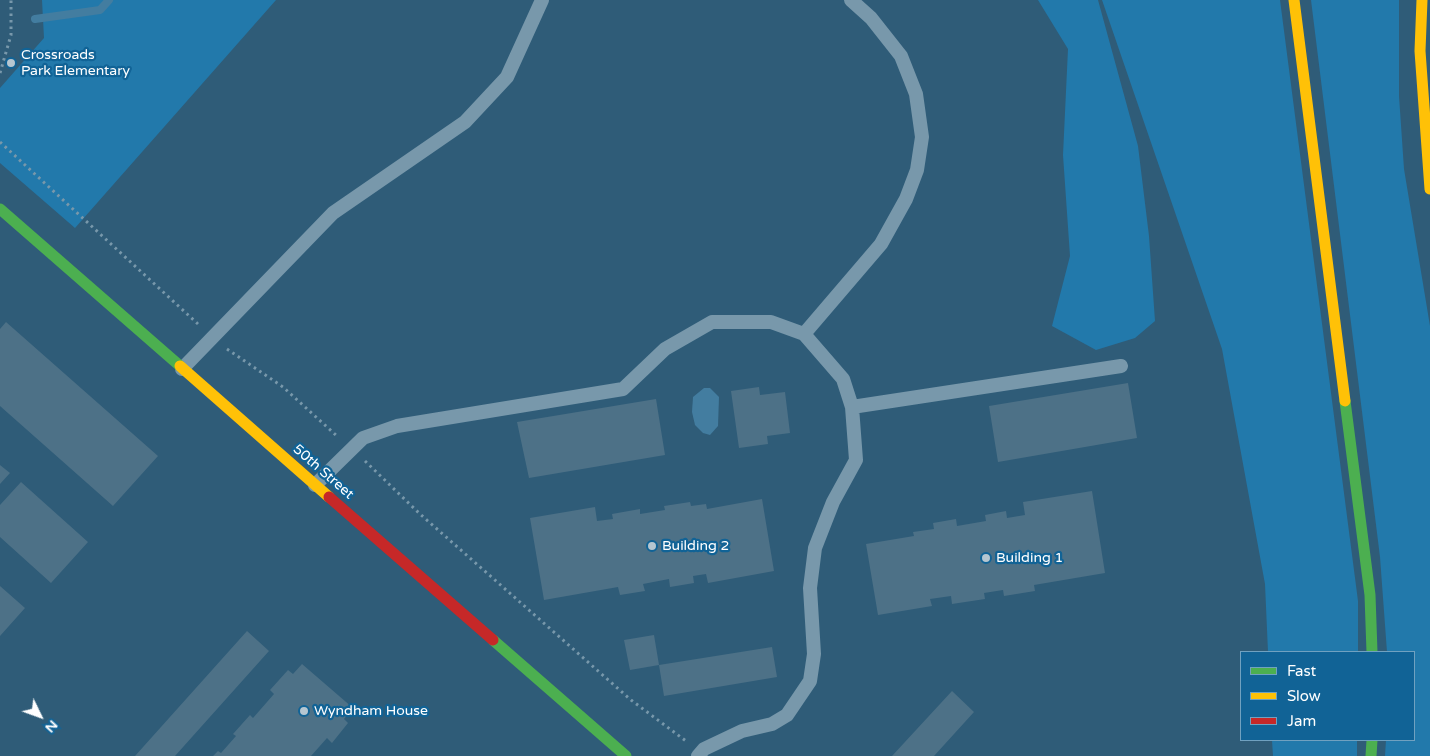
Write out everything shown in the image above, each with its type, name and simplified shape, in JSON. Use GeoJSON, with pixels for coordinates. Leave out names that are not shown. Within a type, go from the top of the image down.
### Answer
{"type":"FeatureCollection","features":[{"type":"Feature","properties":{"kind":"main road"},"geometry":{"type":"LineString","coordinates":[[1294,0],[1370,595],[1372,651]]}},
{"type":"Feature","properties":{"kind":"main road"},"geometry":{"type":"LineString","coordinates":[[1422,0],[1420,51],[1430,189]]}},
{"type":"Feature","properties":{"kind":"main road","name":"50th Street"},"geometry":{"type":"LineString","coordinates":[[0,210],[626,756]]}},
{"type":"Feature","properties":{"kind":"main road"},"geometry":{"type":"LineString","coordinates":[[1371,756],[1372,741]]}},
{"type":"Feature","properties":{"kind":"lane"},"geometry":{"type":"LineString","coordinates":[[182,369],[333,212],[465,122],[507,77],[542,0]]}},
{"type":"Feature","properties":{"kind":"lane"},"geometry":{"type":"LineString","coordinates":[[804,334],[881,244],[906,198],[917,170],[922,138],[916,94],[901,56],[871,18],[851,0]]}},
{"type":"Feature","properties":{"kind":"lane"},"geometry":{"type":"LineString","coordinates":[[315,485],[363,438],[398,426],[623,389],[665,349],[712,322],[771,322],[804,334],[843,379],[852,407],[856,460],[833,502],[815,548],[810,588],[814,654],[810,681],[787,715],[772,724],[742,731],[704,749],[698,756]]}},
{"type":"Feature","properties":{"kind":"lane"},"geometry":{"type":"LineString","coordinates":[[852,407],[1121,366]]}},
{"type":"Feature","properties":{"kind":"path"},"geometry":{"type":"LineString","coordinates":[[0,73],[11,35],[11,0]]}},
{"type":"Feature","properties":{"kind":"shaded area"},"geometry":{"type":"Polygon","coordinates":[[[42,0],[276,0],[75,228],[0,163],[0,88],[44,38],[42,0]]]}},
{"type":"Feature","properties":{"kind":"shaded area"},"geometry":{"type":"Polygon","coordinates":[[[1038,0],[1098,0],[1138,146],[1149,236],[1155,321],[1135,338],[1096,350],[1052,326],[1070,256],[1063,155],[1068,49],[1038,0]]]}},
{"type":"Feature","properties":{"kind":"shaded area"},"geometry":{"type":"Polygon","coordinates":[[[1102,0],[1280,0],[1358,601],[1358,651],[1268,651],[1265,584],[1222,349],[1102,0]]]}},
{"type":"Feature","properties":{"kind":"shaded area"},"geometry":{"type":"Polygon","coordinates":[[[1311,0],[1399,0],[1399,96],[1404,169],[1430,326],[1430,756],[1385,756],[1386,741],[1415,741],[1415,651],[1387,651],[1380,557],[1311,0]]]}},
{"type":"Feature","properties":{"kind":"shaded area"},"geometry":{"type":"Polygon","coordinates":[[[704,388],[710,388],[719,397],[718,426],[710,435],[703,433],[695,425],[692,412],[693,397],[704,388]]]}},
{"type":"Feature","properties":{"kind":"shaded area"},"geometry":{"type":"Polygon","coordinates":[[[1272,741],[1357,741],[1357,756],[1273,756],[1272,741]]]}},
{"type":"Feature","properties":{"kind":"building"},"geometry":{"type":"Polygon","coordinates":[[[6,322],[158,456],[113,506],[0,406],[0,329],[6,322]]]}},
{"type":"Feature","properties":{"kind":"building"},"geometry":{"type":"Polygon","coordinates":[[[1128,383],[1137,438],[998,462],[989,406],[1128,383]]]}},
{"type":"Feature","properties":{"kind":"building"},"geometry":{"type":"Polygon","coordinates":[[[759,387],[760,395],[785,392],[790,433],[767,436],[768,444],[739,448],[731,391],[759,387]]]}},
{"type":"Feature","properties":{"kind":"building"},"geometry":{"type":"Polygon","coordinates":[[[656,399],[665,455],[529,478],[517,422],[656,399]]]}},
{"type":"Feature","properties":{"kind":"building"},"geometry":{"type":"Polygon","coordinates":[[[0,465],[10,473],[0,484],[0,465]]]}},
{"type":"Feature","properties":{"kind":"building"},"geometry":{"type":"Polygon","coordinates":[[[21,482],[88,542],[51,583],[0,537],[0,505],[21,482]]]}},
{"type":"Feature","properties":{"kind":"building","name":"Building 1"},"geometry":{"type":"Polygon","coordinates":[[[1092,491],[1105,573],[1034,585],[1035,591],[1004,596],[1003,590],[984,593],[985,599],[952,604],[951,596],[930,599],[932,606],[878,615],[866,544],[914,536],[913,532],[934,529],[933,523],[956,519],[957,526],[986,521],[985,515],[1006,511],[1007,518],[1025,515],[1023,502],[1092,491]]]}},
{"type":"Feature","properties":{"kind":"building","name":"Building 2"},"geometry":{"type":"Polygon","coordinates":[[[762,499],[774,571],[708,583],[706,574],[693,576],[694,583],[670,587],[669,579],[643,584],[645,591],[620,595],[618,587],[544,600],[530,518],[595,507],[597,521],[613,519],[612,514],[640,509],[640,514],[665,510],[664,506],[690,502],[691,506],[706,504],[707,509],[762,499]]]}},
{"type":"Feature","properties":{"kind":"building"},"geometry":{"type":"Polygon","coordinates":[[[0,586],[25,608],[0,636],[0,586]]]}},
{"type":"Feature","properties":{"kind":"building"},"geometry":{"type":"Polygon","coordinates":[[[247,631],[269,651],[175,756],[135,756],[247,631]]]}},
{"type":"Feature","properties":{"kind":"building"},"geometry":{"type":"Polygon","coordinates":[[[654,635],[659,665],[630,670],[624,640],[654,635]]]}},
{"type":"Feature","properties":{"kind":"building"},"geometry":{"type":"Polygon","coordinates":[[[772,647],[777,677],[664,696],[659,665],[772,647]]]}},
{"type":"Feature","properties":{"kind":"building","name":"Wyndham House"},"geometry":{"type":"Polygon","coordinates":[[[302,664],[353,708],[344,719],[348,723],[332,743],[327,738],[311,756],[213,756],[218,751],[221,753],[236,736],[233,734],[250,715],[253,718],[274,694],[270,690],[288,670],[293,674],[302,664]]]}},
{"type":"Feature","properties":{"kind":"building"},"geometry":{"type":"Polygon","coordinates":[[[952,691],[974,712],[934,756],[892,756],[952,691]]]}},
{"type":"Feature","properties":{"kind":"waterway"},"geometry":{"type":"LineString","coordinates":[[35,19],[100,10],[109,0]]}},
{"type":"Feature","properties":{"kind":"traffic: fast"},"geometry":{"type":"LineString","coordinates":[[0,209],[180,366]]}},
{"type":"Feature","properties":{"kind":"traffic: fast"},"geometry":{"type":"LineString","coordinates":[[1345,401],[1370,595],[1372,651]]}},
{"type":"Feature","properties":{"kind":"traffic: fast"},"geometry":{"type":"LineString","coordinates":[[493,640],[626,756]]}},
{"type":"Feature","properties":{"kind":"traffic: fast"},"geometry":{"type":"LineString","coordinates":[[1371,756],[1372,741]]}},
{"type":"Feature","properties":{"kind":"traffic: slow"},"geometry":{"type":"LineString","coordinates":[[1294,0],[1345,401]]}},
{"type":"Feature","properties":{"kind":"traffic: slow"},"geometry":{"type":"LineString","coordinates":[[1422,0],[1420,51],[1430,189]]}},
{"type":"Feature","properties":{"kind":"traffic: slow"},"geometry":{"type":"LineString","coordinates":[[180,366],[329,497]]}},
{"type":"Feature","properties":{"kind":"traffic: jam"},"geometry":{"type":"LineString","coordinates":[[329,497],[493,640]]}},
{"type":"Feature","properties":{"kind":"place","name":"Crossroads Park Elementary"},"geometry":{"type":"Point","coordinates":[11,63]}},
{"type":"Feature","properties":{"kind":"place","name":"Building 2"},"geometry":{"type":"Point","coordinates":[652,546]}},
{"type":"Feature","properties":{"kind":"place","name":"Building 1"},"geometry":{"type":"Point","coordinates":[986,558]}},
{"type":"Feature","properties":{"kind":"place","name":"Wyndham House"},"geometry":{"type":"Point","coordinates":[304,711]}}]}
